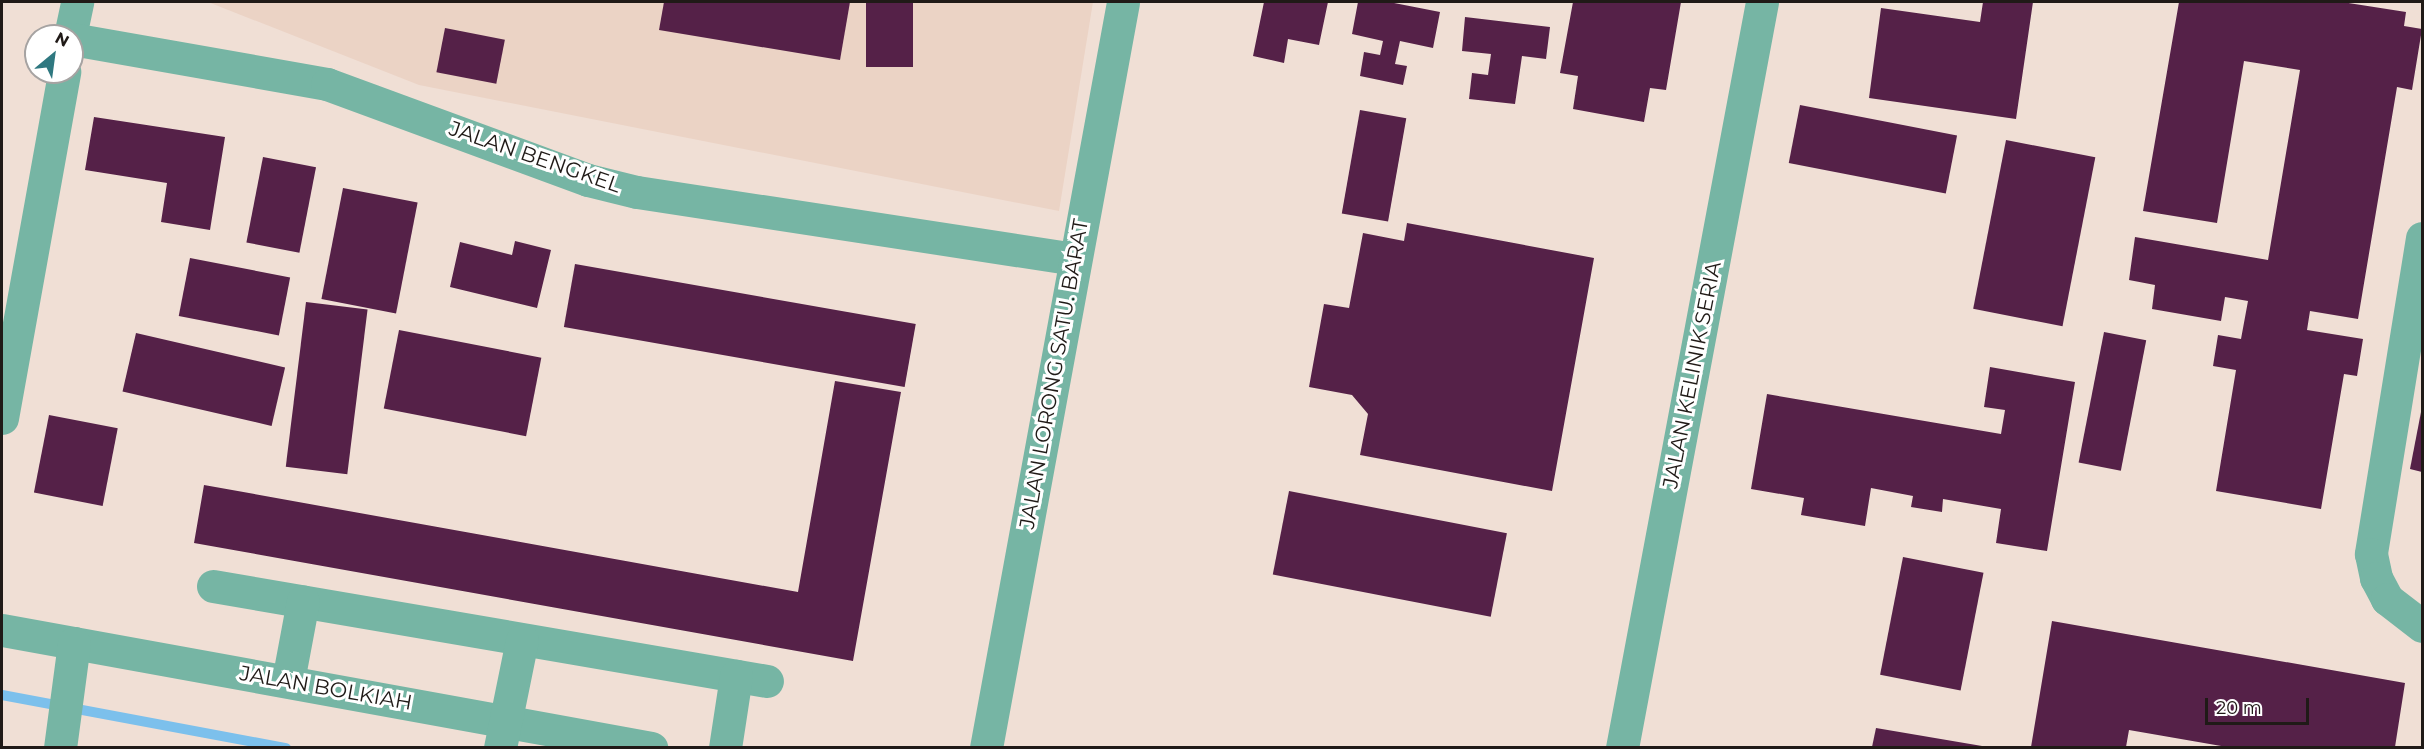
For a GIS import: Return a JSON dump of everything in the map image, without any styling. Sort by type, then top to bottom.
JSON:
[{"type":"street","points":[[73,24],[77,2]]},
{"type":"street","name":"JALAN LORONG SATU. BARAT","points":[[986,747],[1123,2]]},
{"type":"street","name":"JALAN KELINIK SERIA","points":[[1622,747],[1762,2]]},
{"type":"street","name":"JALAN BENGKEL","points":[[84,39],[327,84],[588,180],[637,192],[1075,260]]},
{"type":"street","points":[[2,418],[62,84]]},
{"type":"street","points":[[2422,238],[2371,554],[2376,578],[2387,599],[2422,626]]},
{"type":"street","points":[[213,586],[752,678],[725,747]]},
{"type":"street","points":[[288,681],[303,601]]},
{"type":"street","name":"JALAN BOLKIAH","points":[[2,630],[288,681],[503,734],[651,747]]},
{"type":"street","points":[[503,734],[522,640]]},
{"type":"street","points":[[64,717],[74,643]]},
{"type":"shaded area","points":[[208,2],[1093,2],[1059,211],[419,85]]},
{"type":"building","points":[[664,2],[850,2],[840,60],[659,30]]},
{"type":"building","points":[[866,2],[913,2],[913,67],[866,67]]},
{"type":"building","points":[[1264,2],[1328,2],[1319,45],[1288,39],[1284,63],[1253,56]]},
{"type":"building","points":[[1358,2],[1389,2],[1440,12],[1433,48],[1400,41],[1395,64],[1407,66],[1403,85],[1360,76],[1364,52],[1380,55],[1383,41],[1352,34]]},
{"type":"building","points":[[1573,2],[1681,2],[1666,90],[1650,88],[1644,122],[1573,109],[1578,76],[1560,73]]},
{"type":"building","points":[[1983,2],[2033,2],[2016,119],[1869,98],[1881,8],[1980,22]]},
{"type":"building","points":[[2179,2],[2342,2],[2406,12],[2404,26],[2422,29],[2412,90],[2397,87],[2358,319],[2310,311],[2307,330],[2363,339],[2357,376],[2344,374],[2321,509],[2216,491],[2236,370],[2213,366],[2218,335],[2241,339],[2248,301],[2225,297],[2221,321],[2152,309],[2155,285],[2129,280],[2135,237],[2268,260],[2300,70],[2244,61],[2217,223],[2143,211]]},
{"type":"building","points":[[1465,17],[1550,27],[1546,59],[1522,56],[1515,104],[1469,99],[1472,73],[1488,75],[1491,54],[1462,51]]},
{"type":"building","points":[[445,28],[505,40],[496,84],[436,72]]},
{"type":"building","points":[[1800,105],[1957,136],[1946,193],[1789,163]]},
{"type":"building","points":[[1360,110],[1406,118],[1388,222],[1342,213]]},
{"type":"building","points":[[94,117],[225,137],[210,230],[161,222],[167,183],[85,170]]},
{"type":"building","points":[[2006,140],[2095,157],[2063,326],[1973,309]]},
{"type":"building","points":[[263,157],[316,167],[299,253],[246,242]]},
{"type":"building","points":[[343,188],[418,203],[396,313],[321,299]]},
{"type":"building","points":[[1407,223],[1594,258],[1552,491],[1360,455],[1368,414],[1352,395],[1309,387],[1324,304],[1349,308],[1363,233],[1404,241]]},
{"type":"building","points":[[515,241],[551,250],[537,308],[450,287],[460,242],[512,255]]},
{"type":"building","points":[[190,258],[290,277],[279,335],[179,316]]},
{"type":"building","points":[[575,264],[916,324],[905,387],[564,327]]},
{"type":"building","points":[[306,302],[368,310],[347,474],[286,467]]},
{"type":"building","points":[[399,330],[541,358],[526,436],[384,409]]},
{"type":"building","points":[[2104,332],[2146,340],[2121,471],[2079,463]]},
{"type":"building","points":[[136,333],[285,367],[272,426],[123,391]]},
{"type":"building","points":[[1990,367],[2075,382],[2047,551],[1996,543],[2001,509],[1943,499],[1942,512],[1911,507],[1913,496],[1871,488],[1865,526],[1801,515],[1804,498],[1751,489],[1767,394],[2001,434],[2005,410],[1984,407]]},
{"type":"building","points":[[835,381],[901,392],[853,661],[194,543],[204,485],[798,592]]},
{"type":"building","points":[[2422,412],[2422,472],[2410,469]]},
{"type":"building","points":[[49,415],[118,428],[103,506],[34,493]]},
{"type":"building","points":[[1289,491],[1507,533],[1491,617],[1273,574]]},
{"type":"building","points":[[1903,557],[1983,573],[1961,690],[1880,675]]},
{"type":"building","points":[[2052,621],[2405,683],[2395,747],[2227,747],[2129,730],[2126,747],[2031,747]]},
{"type":"building","points":[[1876,728],[1982,746],[1982,747],[1872,747]]},
{"type":"waterway","points":[[2,695],[286,748]]}]
